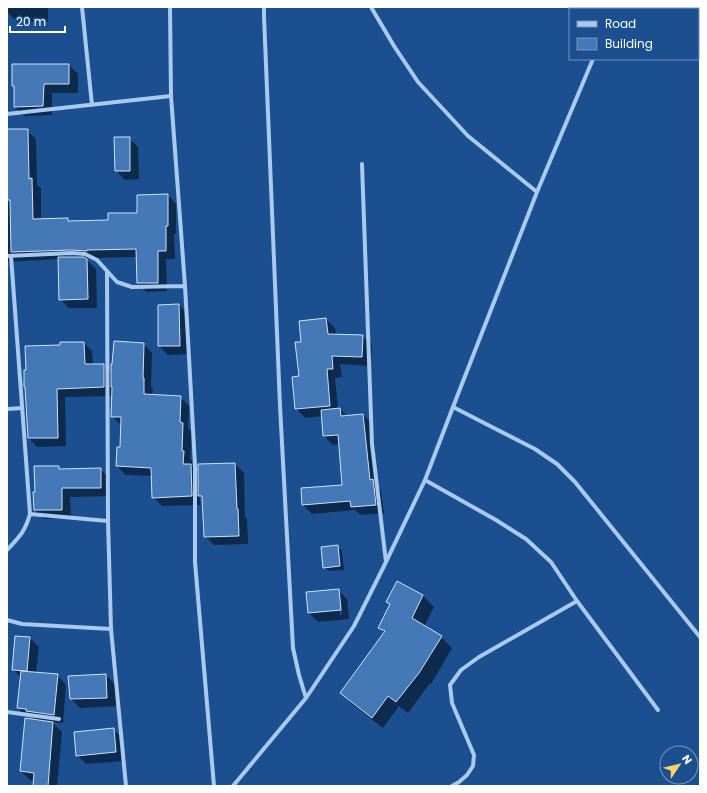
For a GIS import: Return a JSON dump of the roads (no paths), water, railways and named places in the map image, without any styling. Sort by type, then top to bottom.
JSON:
[{"type":"street","points":[[82,7],[92,105]]},
{"type":"street","points":[[170,7],[171,96],[185,286],[195,465],[195,562],[214,786]]},
{"type":"street","points":[[264,7],[280,406],[293,648],[306,698]]},
{"type":"street","points":[[371,7],[394,46],[418,82],[468,136],[537,192]]},
{"type":"street","points":[[234,786],[306,698],[354,626],[386,562],[426,480],[537,192],[593,60]]},
{"type":"street","points":[[7,114],[171,96]]},
{"type":"street","points":[[362,164],[372,444],[386,562]]},
{"type":"street","points":[[7,550],[21,534],[26,526],[30,514],[9,256],[72,253],[85,254],[97,260],[117,282],[132,287],[185,286]]},
{"type":"street","points":[[107,272],[108,521],[111,629],[126,786]]},
{"type":"street","points":[[453,407],[535,449],[556,464],[575,482],[700,637]]},
{"type":"street","points":[[7,409],[22,408]]},
{"type":"street","points":[[426,480],[526,539],[551,562],[577,601],[658,710]]},
{"type":"street","points":[[30,514],[108,521]]},
{"type":"street","points":[[452,786],[467,775],[473,766],[474,755],[452,703],[450,685],[461,670],[479,657],[577,601]]},
{"type":"street","points":[[7,620],[22,624],[111,629]]},
{"type":"street","points":[[7,712],[59,719]]}]
